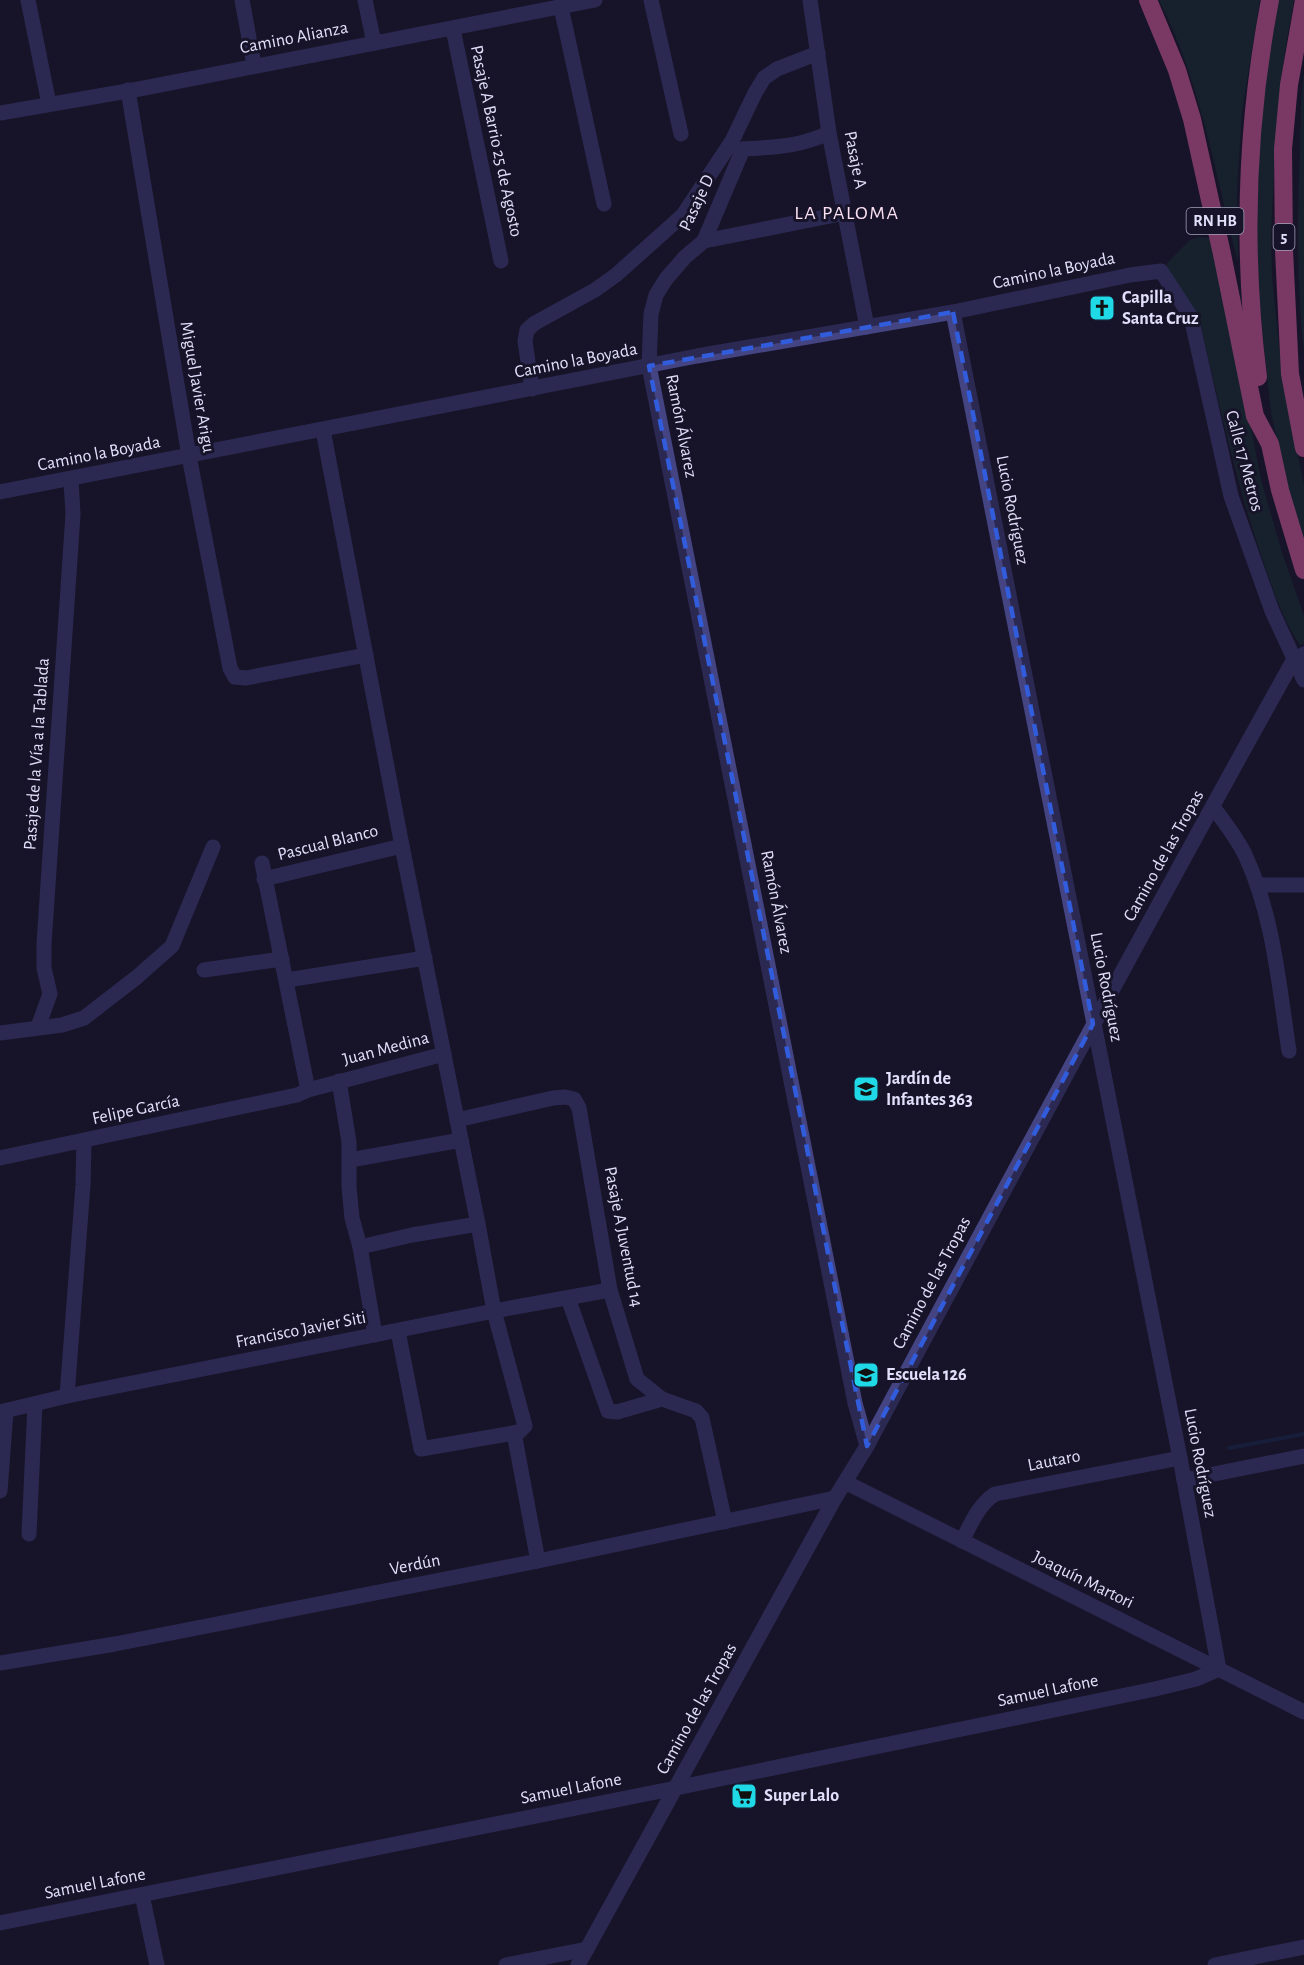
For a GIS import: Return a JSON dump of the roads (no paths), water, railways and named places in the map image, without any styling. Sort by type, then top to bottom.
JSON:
[{"type":"highway","name":"RN HB","points":[[1148,0],[1177,70],[1192,119],[1255,417],[1270,444],[1280,490],[1304,570]]},
{"type":"highway","name":"5","points":[[1270,0],[1251,129],[1248,212],[1249,281],[1254,340],[1270,444]]},
{"type":"highway","name":"5","points":[[1304,0],[1289,85],[1283,149],[1284,250],[1290,374],[1304,448]]},
{"type":"highway","points":[[1288,324],[1304,382]]},
{"type":"street","points":[[28,0],[49,104]]},
{"type":"street","points":[[242,0],[254,65]]},
{"type":"street","points":[[365,0],[374,43]]},
{"type":"street","name":"Camino Alianza","points":[[0,113],[453,29],[595,0]]},
{"type":"street","points":[[651,0],[681,134]]},
{"type":"street","name":"Pasaje A","points":[[810,0],[829,133],[867,327]]},
{"type":"street","points":[[561,7],[604,204]]},
{"type":"street","name":"Pasaje A Barrio 25 de Agosto","points":[[453,29],[501,261]]},
{"type":"street","points":[[532,389],[525,341],[527,330],[616,275],[683,215],[737,145],[755,93],[764,78],[777,69],[818,53]]},
{"type":"street","name":"Miguel Javier Arigu","points":[[128,90],[189,456],[230,668],[235,677],[246,678],[366,655]]},
{"type":"street","points":[[737,145],[774,147],[807,142],[829,133]]},
{"type":"street","name":"Pasaje D","points":[[650,366],[651,314],[656,295],[685,257],[704,241],[737,145]]},
{"type":"street","points":[[704,241],[845,213]]},
{"type":"street","name":"Camino la Boyada","points":[[0,492],[650,366],[953,312],[1130,275],[1161,271]]},
{"type":"street","name":"Calle 17 Metros","points":[[1161,271],[1191,317],[1231,496],[1272,611],[1299,657],[1304,680]]},
{"type":"street","name":"Lucio Rodríguez","points":[[953,312],[1180,1458],[1219,1669]]},
{"type":"street","name":"Ramón Álvarez","points":[[650,366],[855,1403],[867,1446]]},
{"type":"street","points":[[323,430],[402,846],[494,1311],[520,1429],[538,1561]]},
{"type":"street","name":"Pasaje de la Vía a la Tablada","points":[[38,1028],[50,994],[44,968],[44,944],[73,514],[71,480]]},
{"type":"street","name":"Camino de las Tropas","points":[[578,1965],[835,1498],[867,1446],[1212,807],[1299,657]]},
{"type":"street","points":[[1212,807],[1235,836],[1257,885],[1275,954],[1289,1052]]},
{"type":"street","name":"Pascual Blanco","points":[[264,879],[402,846]]},
{"type":"street","points":[[0,1033],[62,1024],[84,1018],[137,977],[172,946],[213,847]]},
{"type":"street","points":[[262,863],[308,1090]]},
{"type":"street","points":[[1257,885],[1304,885]]},
{"type":"street","points":[[204,970],[282,958]]},
{"type":"street","points":[[287,980],[425,958]]},
{"type":"street","name":"Juan Medina","points":[[339,1082],[444,1054]]},
{"type":"street","points":[[339,1082],[347,1123],[352,1218],[360,1247],[375,1335]]},
{"type":"street","name":"Felipe García","points":[[67,1396],[83,1185],[84,1141],[297,1095],[339,1082]]},
{"type":"street","name":"Pasaje A Juventud 14","points":[[457,1120],[553,1098],[574,1099],[579,1108],[610,1290],[638,1381],[662,1399]]},
{"type":"street","points":[[350,1160],[460,1140]]},
{"type":"street","points":[[0,1158],[84,1141]]},
{"type":"street","points":[[360,1247],[478,1224]]},
{"type":"street","name":"Francisco Javier Siti","points":[[3,1412],[67,1396],[610,1290]]},
{"type":"street","points":[[568,1298],[608,1411],[617,1412],[662,1399],[696,1411],[702,1418],[725,1522]]},
{"type":"street","points":[[398,1331],[421,1449],[520,1429]]},
{"type":"street","points":[[29,1534],[35,1404]]},
{"type":"street","points":[[0,1491],[3,1412]]},
{"type":"street","points":[[1184,1480],[1304,1456]]},
{"type":"street","name":"Lautaro","points":[[962,1541],[979,1509],[995,1494],[1180,1458]]},
{"type":"street","name":"Joaquín Martori","points":[[845,1482],[1304,1712]]},
{"type":"street","name":"Verdún","points":[[0,1663],[115,1644],[538,1561],[835,1498]]},
{"type":"street","name":"Samuel Lafone","points":[[0,1923],[676,1788],[1155,1689],[1219,1669]]},
{"type":"street","points":[[142,1895],[157,1965]]},
{"type":"street","points":[[1215,1965],[1304,1947]]},
{"type":"street","points":[[506,1965],[587,1948]]},
{"type":"waterway","points":[[1229,1448],[1304,1434]]},
{"type":"place","name":"Capilla Santa Cruz","points":[[1102,308]]},
{"type":"place","name":"Jardín de Infantes 363","points":[[866,1089]]},
{"type":"place","name":"Escuela 126","points":[[866,1375]]},
{"type":"place","name":"Super Lalo","points":[[744,1796]]},
{"type":"district","name":"LA PALOMA","points":[[847,213]]}]
